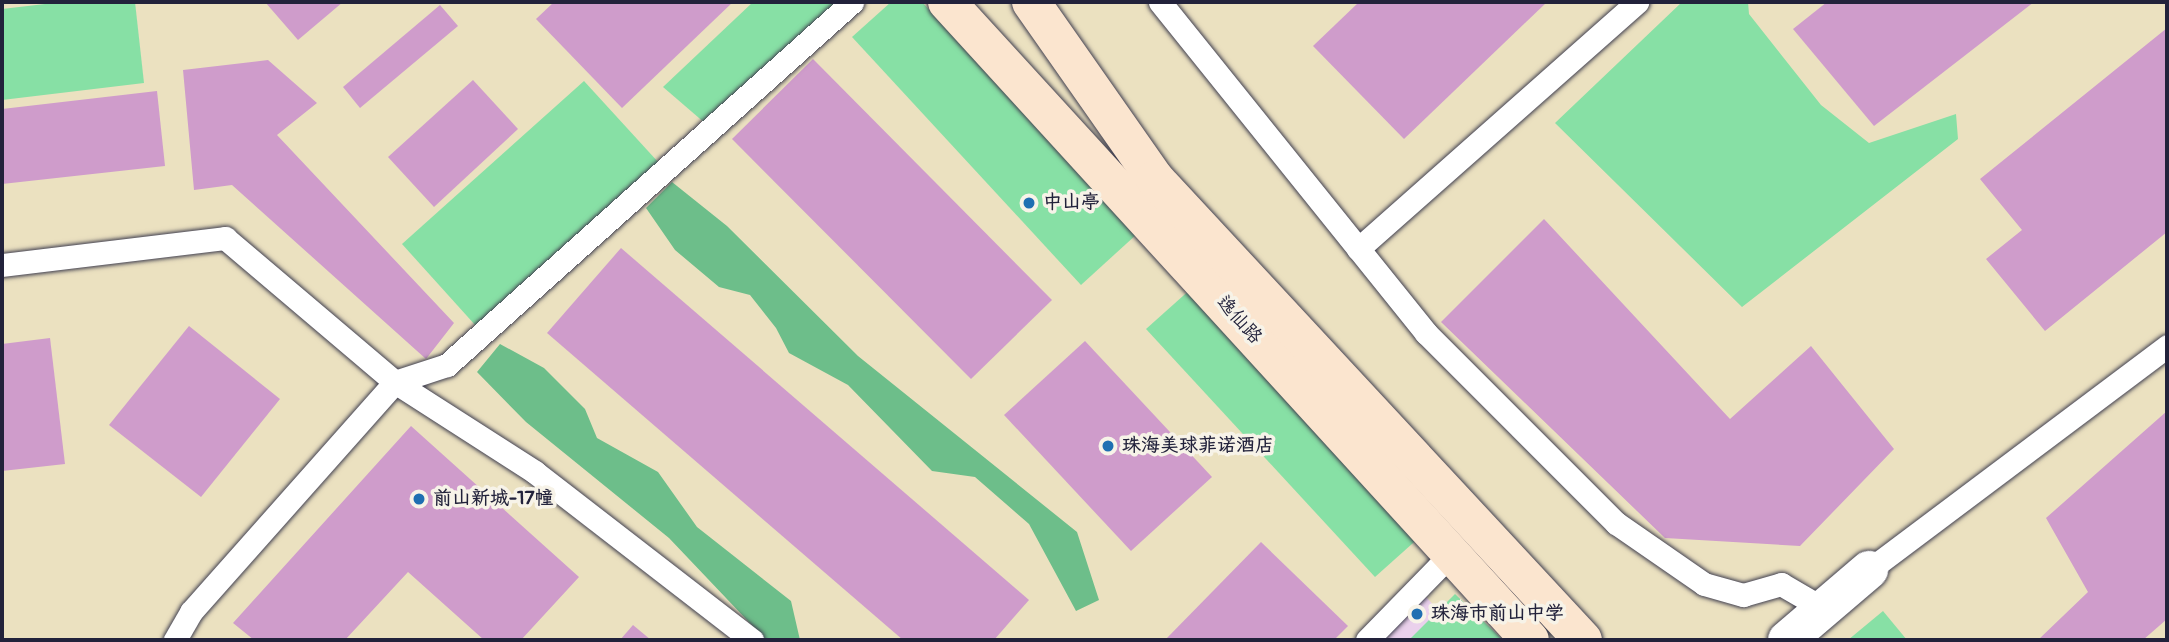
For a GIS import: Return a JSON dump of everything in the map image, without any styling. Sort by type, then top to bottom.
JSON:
[{"type":"main road","name":"逸仙路","points":[[947,2],[1530,640]]},
{"type":"main road","name":"逸仙路","points":[[1031,2],[1155,179],[1583,640]]},
{"type":"street","points":[[1787,640],[1869,570]]},
{"type":"lane","points":[[174,640],[191,612],[395,382],[447,365],[852,2]]},
{"type":"lane","points":[[1160,2],[1426,333],[1616,523],[1704,584],[1743,595],[1781,584],[1824,609]]},
{"type":"lane","points":[[1358,249],[1637,2]]},
{"type":"lane","points":[[2,265],[225,238],[395,382],[536,472],[752,640]]},
{"type":"lane","points":[[1869,570],[2167,346]]},
{"type":"lane","points":[[1367,640],[1452,553]]},
{"type":"shaded area","name":"珠海市前山中学","points":[[1418,588],[1465,640],[1367,640]]},
{"type":"green space","points":[[62,2],[135,2],[144,83],[2,100],[2,9]]},
{"type":"green space","points":[[753,2],[841,2],[706,124],[663,87]]},
{"type":"green space","points":[[891,2],[922,2],[1137,234],[1081,285],[852,37]]},
{"type":"green space","points":[[1682,2],[1748,2],[1749,14],[1821,105],[1869,143],[1956,114],[1958,139],[1742,307],[1555,123]]},
{"type":"green space","points":[[584,81],[659,163],[476,326],[402,244]]},
{"type":"green space","points":[[672,182],[727,226],[858,356],[1077,532],[1099,600],[1076,611],[1029,524],[975,477],[932,471],[848,385],[789,353],[776,328],[750,295],[719,287],[675,250],[646,208]]},
{"type":"green space","points":[[1193,287],[1422,535],[1375,577],[1146,329]]},
{"type":"green space","points":[[500,344],[544,368],[585,409],[597,438],[658,472],[697,527],[791,601],[800,640],[766,640],[669,538],[526,422],[477,372]]},
{"type":"green space","points":[[1455,594],[1503,640],[1409,640]]},
{"type":"green space","points":[[1883,611],[1907,640],[1848,640]]},
{"type":"building","points":[[265,2],[343,2],[298,40]]},
{"type":"building","points":[[554,2],[733,2],[622,108],[536,19]]},
{"type":"building","points":[[1359,2],[1547,2],[1404,139],[1313,46]]},
{"type":"building","points":[[1827,2],[2034,2],[1874,126],[1793,29]]},
{"type":"building","points":[[440,5],[458,26],[360,108],[343,87]]},
{"type":"building","points":[[2167,28],[2167,232],[2045,331],[1986,259],[2022,230],[1980,179]]},
{"type":"building","points":[[813,59],[1052,300],[971,379],[732,139]]},
{"type":"building","points":[[268,60],[317,103],[277,135],[454,323],[426,359],[232,185],[194,190],[183,70]]},
{"type":"building","points":[[473,80],[518,129],[434,207],[388,157]]},
{"type":"building","points":[[157,91],[165,166],[2,184],[2,109]]},
{"type":"building","points":[[1544,219],[1730,419],[1811,346],[1894,449],[1800,546],[1665,538],[1441,322]]},
{"type":"building","points":[[621,248],[1029,600],[994,640],[903,640],[547,333]]},
{"type":"building","points":[[189,326],[280,399],[201,497],[109,425]]},
{"type":"building","points":[[50,338],[65,464],[2,471],[2,344]]},
{"type":"building","name":"珠海美球菲诺酒店","points":[[1085,341],[1212,477],[1131,551],[1004,415]]},
{"type":"building","points":[[2167,411],[2167,619],[2143,640],[2038,640],[2088,592],[2046,518]]},
{"type":"building","name":"前山新城-17幢","points":[[411,426],[579,577],[521,640],[484,640],[408,572],[345,640],[254,640],[233,623]]},
{"type":"building","points":[[1261,542],[1348,626],[1334,640],[1165,640]]},
{"type":"building","points":[[633,625],[651,640],[620,640]]},
{"type":"place","name":"中山亭","points":[[1029,203]]},
{"type":"place","name":"珠海美球菲诺酒店","points":[[1108,446]]},
{"type":"place","name":"前山新城-17幢","points":[[419,499]]},
{"type":"place","name":"珠海市前山中学","points":[[1417,614]]}]
